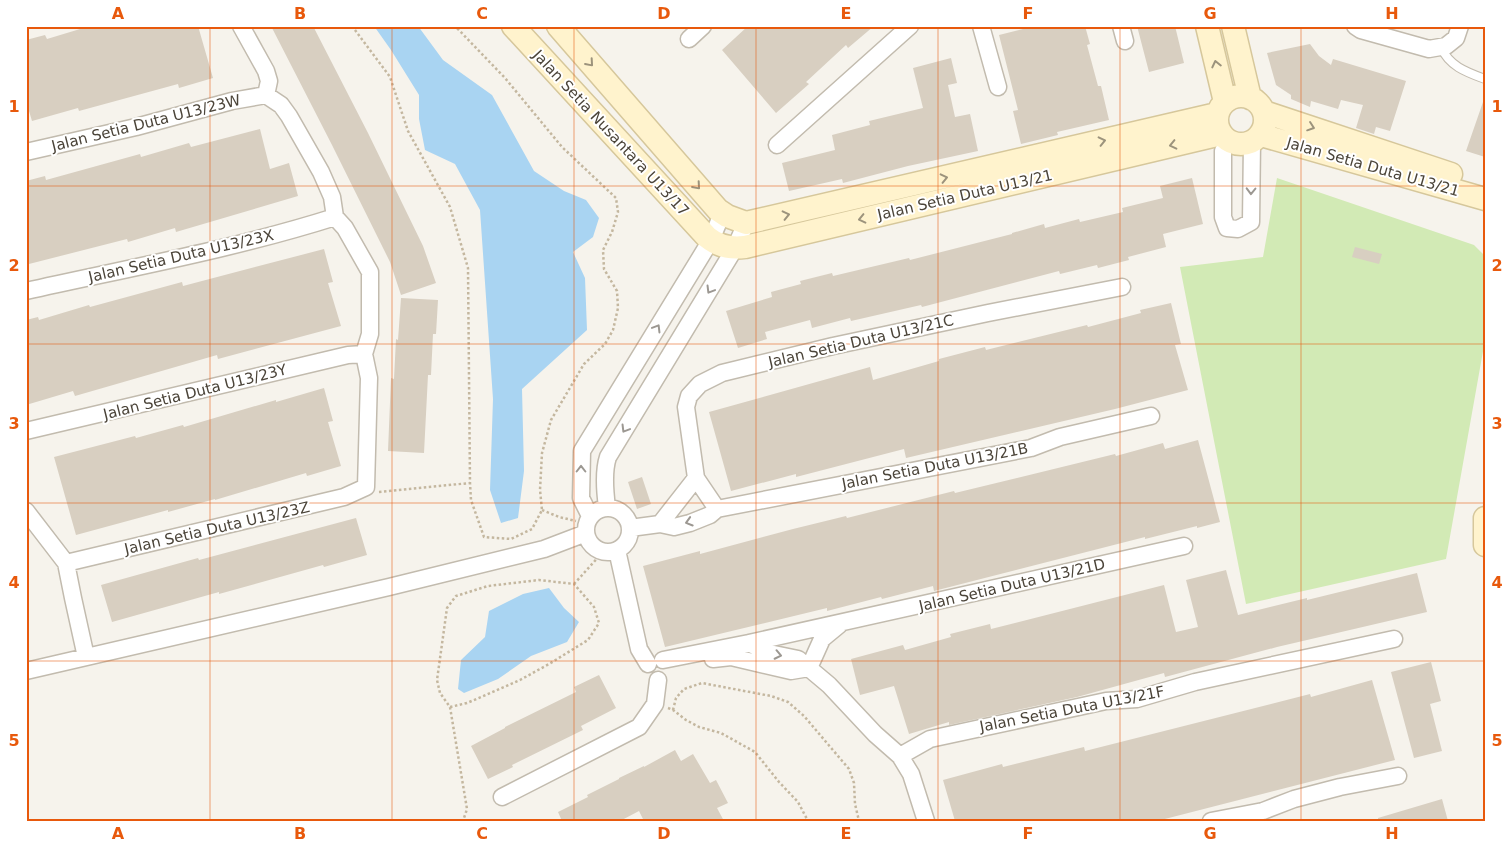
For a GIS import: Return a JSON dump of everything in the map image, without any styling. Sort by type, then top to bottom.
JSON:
[{"type":"main road","name":"Jalan Setia Nusantara U13/17","points":[[513,26],[711,240]]},
{"type":"main road","name":"Jalan Setia Nusantara U13/17","points":[[558,26],[722,214]]},
{"type":"main road","points":[[1207,26],[1223,123],[1240,145],[1257,139],[1264,128],[1266,120],[1257,105],[1233,26]]},
{"type":"main road","points":[[1223,123],[1237,96],[1246,96],[1257,105]]},
{"type":"main road","name":"Jalan Setia Duta U13/21","points":[[1257,105],[1484,196]]},
{"type":"main road","name":"Jalan Setia Duta U13/21","points":[[711,240],[727,247],[745,247],[1223,123]]},
{"type":"main road","name":"Jalan Setia Duta U13/21","points":[[746,223],[1223,123]]},
{"type":"main road","name":"Jalan Setia Duta U13/21","points":[[1257,139],[1484,196]]},
{"type":"main road","points":[[722,214],[746,223]]},
{"type":"main road","points":[[1485,518],[1485,545]]},
{"type":"street","points":[[241,26],[266,71],[269,81],[266,95],[281,105],[289,116],[328,188],[332,197],[335,217],[345,228],[370,272],[370,334],[364,354],[369,378],[366,487]]},
{"type":"street","points":[[689,39],[704,26]]},
{"type":"street","points":[[778,145],[910,26]]},
{"type":"street","points":[[982,26],[998,87]]},
{"type":"street","points":[[1355,26],[1361,30],[1429,49],[1446,46],[1456,38],[1460,26]]},
{"type":"street","name":"Jalan Setia Duta U13/23W","points":[[26,152],[136,127],[232,101],[266,95]]},
{"type":"street","points":[[1223,123],[1223,217],[1227,228],[1238,229],[1251,222],[1257,139]]},
{"type":"street","points":[[26,671],[398,585],[544,549],[588,524],[601,508],[607,507],[621,511],[629,522],[630,528],[627,541],[610,551],[592,545],[588,524],[581,498],[582,451],[711,240],[722,214]]},
{"type":"street","name":"Jalan Setia Duta U13/23X","points":[[26,291],[185,256],[300,228],[335,217]]},
{"type":"street","points":[[607,507],[606,466],[608,457],[735,248],[746,223]]},
{"type":"street","name":"Jalan Setia Duta U13/21C","points":[[696,478],[686,407],[689,396],[700,384],[722,373],[988,313],[1122,287]]},
{"type":"street","name":"Jalan Setia Duta U13/23Y","points":[[26,431],[348,355],[364,354]]},
{"type":"street","name":"Jalan Setia Duta U13/21B","points":[[630,528],[660,524],[674,527],[710,515],[717,509],[1031,448],[1060,437],[1151,416]]},
{"type":"street","points":[[660,524],[696,478],[717,509]]},
{"type":"street","name":"Jalan Setia Duta U13/23Z","points":[[66,563],[344,497],[366,487]]},
{"type":"street","points":[[26,511],[66,563],[86,656]]},
{"type":"street","name":"Jalan Setia Duta U13/21D","points":[[659,668],[749,643],[1184,546]]},
{"type":"street","points":[[610,551],[639,649],[659,668]]},
{"type":"street","points":[[809,668],[822,639],[840,624]]},
{"type":"street","name":"Jalan Setia Duta U13/21F","points":[[900,756],[930,739],[1106,701],[1137,699],[1195,682],[1394,639]]},
{"type":"street","points":[[749,643],[769,653],[798,659],[829,685],[875,734],[900,756],[910,774],[926,821]]},
{"type":"street","points":[[659,668],[720,657],[731,657],[791,671],[809,668]]},
{"type":"street","points":[[502,797],[639,727],[655,704],[659,668]]},
{"type":"street","points":[[1212,821],[1263,811],[1340,787],[1398,776]]},
{"type":"lane","points":[[1441,47],[1447,58],[1461,70],[1485,79]]},
{"type":"path","points":[[352,26],[390,77],[408,131],[450,207],[468,268],[471,500],[484,537],[512,539],[532,529],[542,510],[540,490],[542,453],[551,420],[584,364],[604,344],[613,330],[618,308],[617,291],[604,269],[603,250],[612,232],[618,212],[616,198],[562,147],[505,78],[455,26]]},
{"type":"path","points":[[366,487],[382,493],[470,483]]},
{"type":"path","points":[[542,510],[559,517],[588,524]]},
{"type":"path","points":[[574,584],[610,551]]},
{"type":"path","points":[[450,707],[467,703],[520,680],[588,640],[599,623],[594,607],[574,584],[539,580],[488,586],[456,596],[447,608],[437,680],[440,692],[450,707],[467,809],[463,821]]},
{"type":"path","points":[[673,710],[676,698],[684,689],[702,683],[771,696],[788,702],[804,716],[849,769],[854,783],[855,804],[859,821]]},
{"type":"path","points":[[655,704],[673,710],[699,727],[721,733],[755,752],[798,802],[808,821]]},
{"type":"green space","points":[[1277,178],[1474,245],[1485,256],[1485,340],[1446,559],[1246,604],[1180,267],[1263,257]]},
{"type":"water","points":[[374,26],[418,26],[443,60],[492,95],[534,171],[564,191],[586,200],[599,218],[593,237],[573,252],[585,278],[587,330],[522,389],[524,471],[518,518],[501,523],[490,490],[493,399],[480,210],[455,164],[425,150],[419,119],[419,95]]},
{"type":"water","points":[[549,588],[564,608],[579,622],[567,642],[531,656],[498,679],[464,693],[458,689],[461,660],[485,637],[489,611],[523,594]]},
{"type":"building","points":[[90,26],[198,26],[213,78],[179,88],[178,84],[79,111],[78,108],[32,121],[26,101],[26,40],[45,35],[47,39]]},
{"type":"building","points":[[271,26],[313,26],[423,246],[436,283],[401,295],[390,262]]},
{"type":"building","points":[[748,26],[874,26],[848,48],[846,45],[806,82],[809,84],[776,113],[722,50]]},
{"type":"building","points":[[1035,26],[1085,26],[1090,44],[1087,45],[1098,86],[1101,86],[1109,120],[1057,132],[1058,135],[1021,144],[1013,111],[1018,110],[999,35]]},
{"type":"building","points":[[1137,26],[1175,26],[1184,63],[1149,72]]},
{"type":"building","points":[[1310,44],[1319,56],[1331,65],[1333,59],[1406,81],[1390,131],[1376,127],[1374,134],[1356,128],[1363,105],[1341,100],[1338,109],[1311,101],[1310,107],[1291,99],[1291,95],[1276,85],[1267,53]]},
{"type":"building","points":[[951,58],[957,83],[948,85],[955,117],[970,114],[978,151],[908,166],[843,183],[842,179],[789,191],[782,163],[835,150],[832,135],[870,125],[869,121],[923,108],[913,68]]},
{"type":"building","points":[[1483,102],[1485,102],[1485,157],[1466,151]]},
{"type":"building","points":[[260,129],[270,169],[289,163],[298,196],[176,232],[175,228],[128,242],[127,239],[29,264],[26,253],[26,181],[45,176],[46,180],[140,154],[141,157],[189,143],[191,147]]},
{"type":"building","points":[[1192,178],[1203,224],[1163,234],[1166,247],[1128,257],[1129,260],[1098,268],[1097,265],[1060,274],[1059,271],[922,307],[921,305],[851,321],[850,318],[812,328],[810,320],[765,332],[767,339],[738,348],[726,311],[772,297],[771,292],[801,284],[800,281],[832,273],[833,276],[909,258],[910,260],[1044,224],[1045,228],[1079,219],[1080,222],[1123,212],[1122,208],[1163,198],[1160,186]]},
{"type":"building","points":[[1355,247],[1382,254],[1379,264],[1352,257]]},
{"type":"building","points":[[324,249],[333,282],[328,283],[341,326],[218,359],[217,355],[75,396],[73,391],[26,405],[26,320],[38,317],[39,320],[89,305],[90,307],[182,282],[183,286]]},
{"type":"building","points":[[401,298],[438,300],[436,334],[433,334],[431,375],[428,375],[424,453],[388,451],[391,378],[394,379]]},
{"type":"building","points":[[1171,303],[1181,344],[1175,345],[1188,390],[906,458],[904,449],[796,477],[796,474],[731,491],[709,412],[870,367],[873,380],[985,347],[986,350],[1087,325],[1088,327],[1141,313],[1140,310]]},
{"type":"building","points":[[324,388],[333,421],[328,422],[341,466],[307,476],[306,473],[215,500],[168,512],[168,510],[76,535],[54,457],[135,436],[136,438],[183,425],[184,427]]},
{"type":"building","points":[[1198,440],[1220,522],[1145,539],[1145,537],[934,591],[933,586],[827,611],[827,608],[665,647],[643,566],[700,551],[700,554],[846,516],[847,518],[954,491],[955,493],[1115,454],[1116,456],[1163,443],[1165,449]]},
{"type":"building","points":[[642,477],[651,504],[637,509],[628,482]]},
{"type":"building","points":[[356,518],[367,555],[324,567],[323,565],[219,594],[219,592],[112,622],[101,585]]},
{"type":"building","points":[[1226,570],[1238,615],[1417,573],[1427,612],[1277,647],[1165,677],[1164,673],[1077,697],[949,725],[949,722],[909,734],[894,686],[860,695],[851,659],[903,645],[905,650],[951,637],[950,634],[990,624],[991,629],[1164,585],[1176,632],[1198,627],[1186,580]]},
{"type":"building","points":[[1431,662],[1441,701],[1430,704],[1442,751],[1414,758],[1391,672]]},
{"type":"building","points":[[599,675],[616,708],[581,726],[583,730],[488,779],[471,746],[576,692],[574,687]]},
{"type":"building","points":[[1372,680],[1395,760],[1157,821],[955,821],[943,780],[1002,764],[1003,767],[1084,747],[1085,751],[1310,694],[1311,697]]},
{"type":"building","points":[[675,750],[681,761],[693,754],[710,783],[716,780],[728,803],[717,808],[724,821],[644,821],[639,811],[620,821],[562,821],[558,812]]},
{"type":"building","points":[[1442,799],[1448,821],[1378,821],[1378,818]]}]
